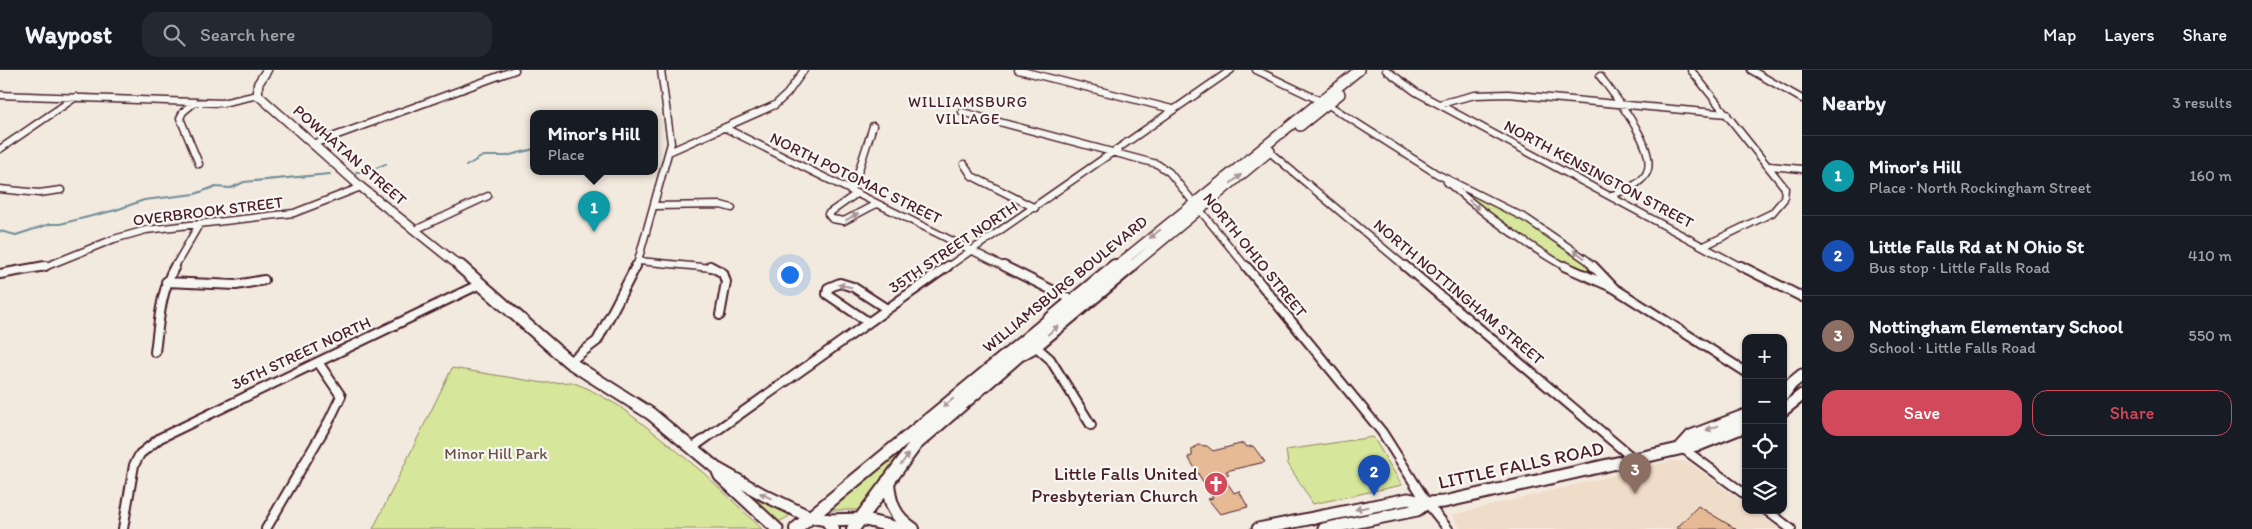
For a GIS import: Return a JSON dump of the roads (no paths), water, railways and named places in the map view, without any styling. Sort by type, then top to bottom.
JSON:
[{"type":"main road","name":"WILLIAMSBURG BOULEVARD","points":[[796,529],[1030,343],[1323,102],[1359,70]]},
{"type":"main road","name":"WILLIAMSBURG BOULEVARD","points":[[1323,102],[1369,70]]},
{"type":"main road","name":"WILLIAMSBURG BOULEVARD","points":[[857,524],[916,444],[1019,355],[1030,343]]},
{"type":"main road","points":[[888,481],[888,497],[892,509],[897,518],[913,529]]},
{"type":"street","points":[[0,95],[228,102],[258,95],[259,82],[267,70]]},
{"type":"street","points":[[313,144],[515,70]]},
{"type":"street","points":[[569,362],[597,342],[639,261],[655,206],[671,139],[661,70]]},
{"type":"street","points":[[669,152],[770,108],[787,94],[804,70]]},
{"type":"street","points":[[1018,70],[1172,109]]},
{"type":"street","name":"35TH STREET NORTH","points":[[692,448],[868,322],[1035,208],[1172,109],[1231,70]]},
{"type":"street","points":[[1256,70],[1323,102],[1437,174],[1527,219],[1587,260],[1614,288]]},
{"type":"street","name":"NORTH KENSINGTON STREET","points":[[1386,70],[1416,92],[1802,297]]},
{"type":"street","points":[[1691,70],[1786,188],[1784,200],[1772,213],[1704,246]]},
{"type":"street","points":[[1752,70],[1802,99]]},
{"type":"street","points":[[1600,76],[1649,155],[1649,168],[1638,182],[1610,196]]},
{"type":"street","points":[[1439,104],[1475,95],[1508,94],[1727,114]]},
{"type":"street","name":"POWHATAN STREET","points":[[258,95],[361,187],[444,253],[478,285],[569,362],[651,414],[716,468]]},
{"type":"street","points":[[0,149],[76,98]]},
{"type":"street","points":[[195,102],[183,112],[180,118],[199,164]]},
{"type":"street","name":"NORTH OHIO STREET","points":[[962,112],[1157,164],[1169,172],[1382,432],[1427,503],[1448,529]]},
{"type":"street","points":[[873,126],[853,192],[828,214],[832,219],[844,221],[876,204]]},
{"type":"street","name":"NORTH POTOMAC STREET","points":[[725,128],[1078,303]]},
{"type":"street","name":"NORTH NOTTINGHAM STREET","points":[[1266,149],[1635,460]]},
{"type":"street","points":[[964,164],[972,176],[1035,208]]},
{"type":"street","points":[[1770,166],[1802,168]]},
{"type":"street","points":[[1437,174],[1480,211],[1528,246],[1578,274],[1614,288],[1742,369]]},
{"type":"street","name":"OVERBROOK STREET","points":[[0,274],[41,268],[130,234],[200,223],[285,215],[361,187]]},
{"type":"street","points":[[0,189],[39,193],[61,190]]},
{"type":"street","points":[[416,230],[488,196]]},
{"type":"street","points":[[655,206],[721,205],[732,208]]},
{"type":"street","points":[[155,352],[166,282],[174,264],[200,223]]},
{"type":"street","points":[[639,261],[709,266],[723,273],[726,282],[720,315]]},
{"type":"street","points":[[166,282],[236,285],[264,280]]},
{"type":"street","points":[[868,322],[833,299],[828,294],[828,288],[840,283],[852,287],[887,309]]},
{"type":"street","name":"36TH STREET NORTH","points":[[123,529],[134,465],[140,454],[160,438],[478,285]]},
{"type":"street","points":[[1030,343],[1050,359],[1091,426]]},
{"type":"street","points":[[266,529],[329,422],[341,396],[318,362]]},
{"type":"street","points":[[1787,390],[1802,375]]},
{"type":"street","points":[[1787,397],[1799,402]]},
{"type":"street","points":[[1787,408],[1799,402]]},
{"type":"street","name":"LITTLE FALLS ROAD","points":[[1681,446],[1691,436],[1742,417]]},
{"type":"street","name":"LITTLE FALLS ROAD","points":[[1258,529],[1408,499],[1427,503],[1444,502],[1635,460],[1681,446],[1701,444],[1742,428]]},
{"type":"street","points":[[1681,446],[1742,492]]},
{"type":"street","points":[[716,468],[764,495],[810,517],[830,524],[857,524],[903,529]]},
{"type":"street","points":[[716,468],[720,476],[777,529]]},
{"type":"street","name":"LITTLE FALLS ROAD","points":[[1324,529],[1417,510],[1427,503]]},
{"type":"street","points":[[1771,514],[1791,529]]},
{"type":"waterway","points":[[466,166],[483,156],[506,156],[530,150]]},
{"type":"waterway","points":[[356,172],[366,172],[386,164]]},
{"type":"waterway","points":[[0,231],[16,235],[50,224],[60,224],[116,210],[144,200],[195,194],[214,187],[231,188],[244,182],[330,174]]},
{"type":"place","name":"Minor's Hill","points":[[594,232]]},
{"type":"place","name":"Little Falls United Presbyterian Church","points":[[1216,484]]},
{"type":"place","name":"Nottingham Elementary School","points":[[1635,494]]},
{"type":"place","name":"Little Falls Rd at N Ohio St","points":[[1374,496]]},
{"type":"district","name":"WILLIAMSBURG VILLAGE","points":[[968,110]]},
{"type":"park label","name":"Minor Hill Park","points":[[496,453]]}]
